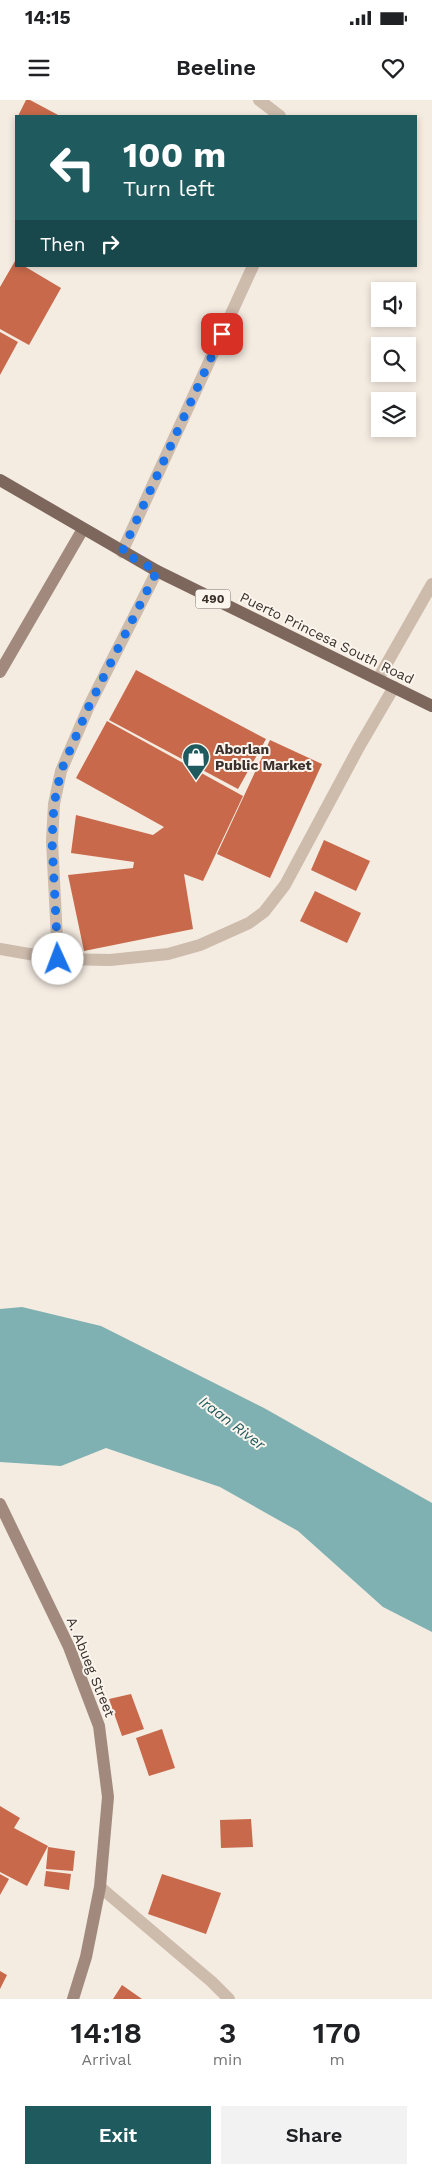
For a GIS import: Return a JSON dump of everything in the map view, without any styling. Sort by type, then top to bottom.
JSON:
[{"type":"main road","name":"Puerto Princesa South Road","points":[[0,480],[83,530],[157,571],[432,706]]},
{"type":"street","points":[[260,100],[279,115]]},
{"type":"street","points":[[122,552],[253,267]]},
{"type":"street","points":[[0,672],[83,530]]},
{"type":"street","points":[[58,959],[52,841],[54,804],[61,771],[89,706],[157,571]]},
{"type":"street","points":[[378,679],[432,584]]},
{"type":"street","points":[[0,949],[58,959],[110,960],[168,954],[200,945],[249,924],[264,912],[285,885],[359,747],[394,687]]},
{"type":"street","name":"A. Abueg Street","points":[[0,1504],[69,1647],[99,1726],[108,1797],[100,1887],[86,1957],[73,1999]]},
{"type":"street","points":[[100,1887],[212,1982],[228,1999]]},
{"type":"water","name":"Iraan River","points":[[22,1307],[101,1326],[264,1408],[432,1503],[432,1632],[383,1607],[298,1531],[220,1487],[106,1448],[61,1466],[0,1462],[0,1309]]},
{"type":"building","points":[[26,100],[30,100],[58,115],[18,115]]},
{"type":"building","points":[[15,261],[15,267],[26,267],[61,288],[29,345],[0,329],[0,287]]},
{"type":"building","points":[[0,332],[18,342],[0,375]]},
{"type":"building","points":[[136,670],[266,739],[238,789],[109,720]]},
{"type":"building","points":[[107,721],[243,796],[203,881],[184,874],[193,929],[84,951],[68,875],[133,868],[134,862],[71,853],[76,815],[153,835],[164,827],[76,778]]},
{"type":"building","points":[[270,740],[322,764],[270,878],[217,854]]},
{"type":"building","points":[[324,840],[370,861],[356,891],[311,870]]},
{"type":"building","points":[[315,891],[361,913],[347,943],[300,921]]},
{"type":"building","points":[[131,1694],[144,1729],[122,1736],[109,1699]]},
{"type":"building","points":[[162,1729],[175,1768],[149,1776],[136,1738]]},
{"type":"building","points":[[0,1806],[20,1818],[14,1828],[48,1846],[27,1886],[0,1872]]},
{"type":"building","points":[[251,1819],[253,1847],[221,1848],[220,1820]]},
{"type":"building","points":[[48,1847],[75,1851],[73,1871],[46,1869]]},
{"type":"building","points":[[46,1871],[71,1874],[69,1890],[44,1886]]},
{"type":"building","points":[[0,1874],[9,1879],[0,1895]]},
{"type":"building","points":[[162,1874],[221,1893],[206,1934],[148,1914]]},
{"type":"building","points":[[0,1971],[7,1975],[0,1989]]},
{"type":"building","points":[[122,1985],[142,1999],[113,1999]]},
{"type":"place","name":"Aborlan Public Market","points":[[196,781]]},
{"type":"route","points":[[58,959],[52,841],[54,804],[61,771],[89,706],[157,571],[122,552],[222,334]]}]
